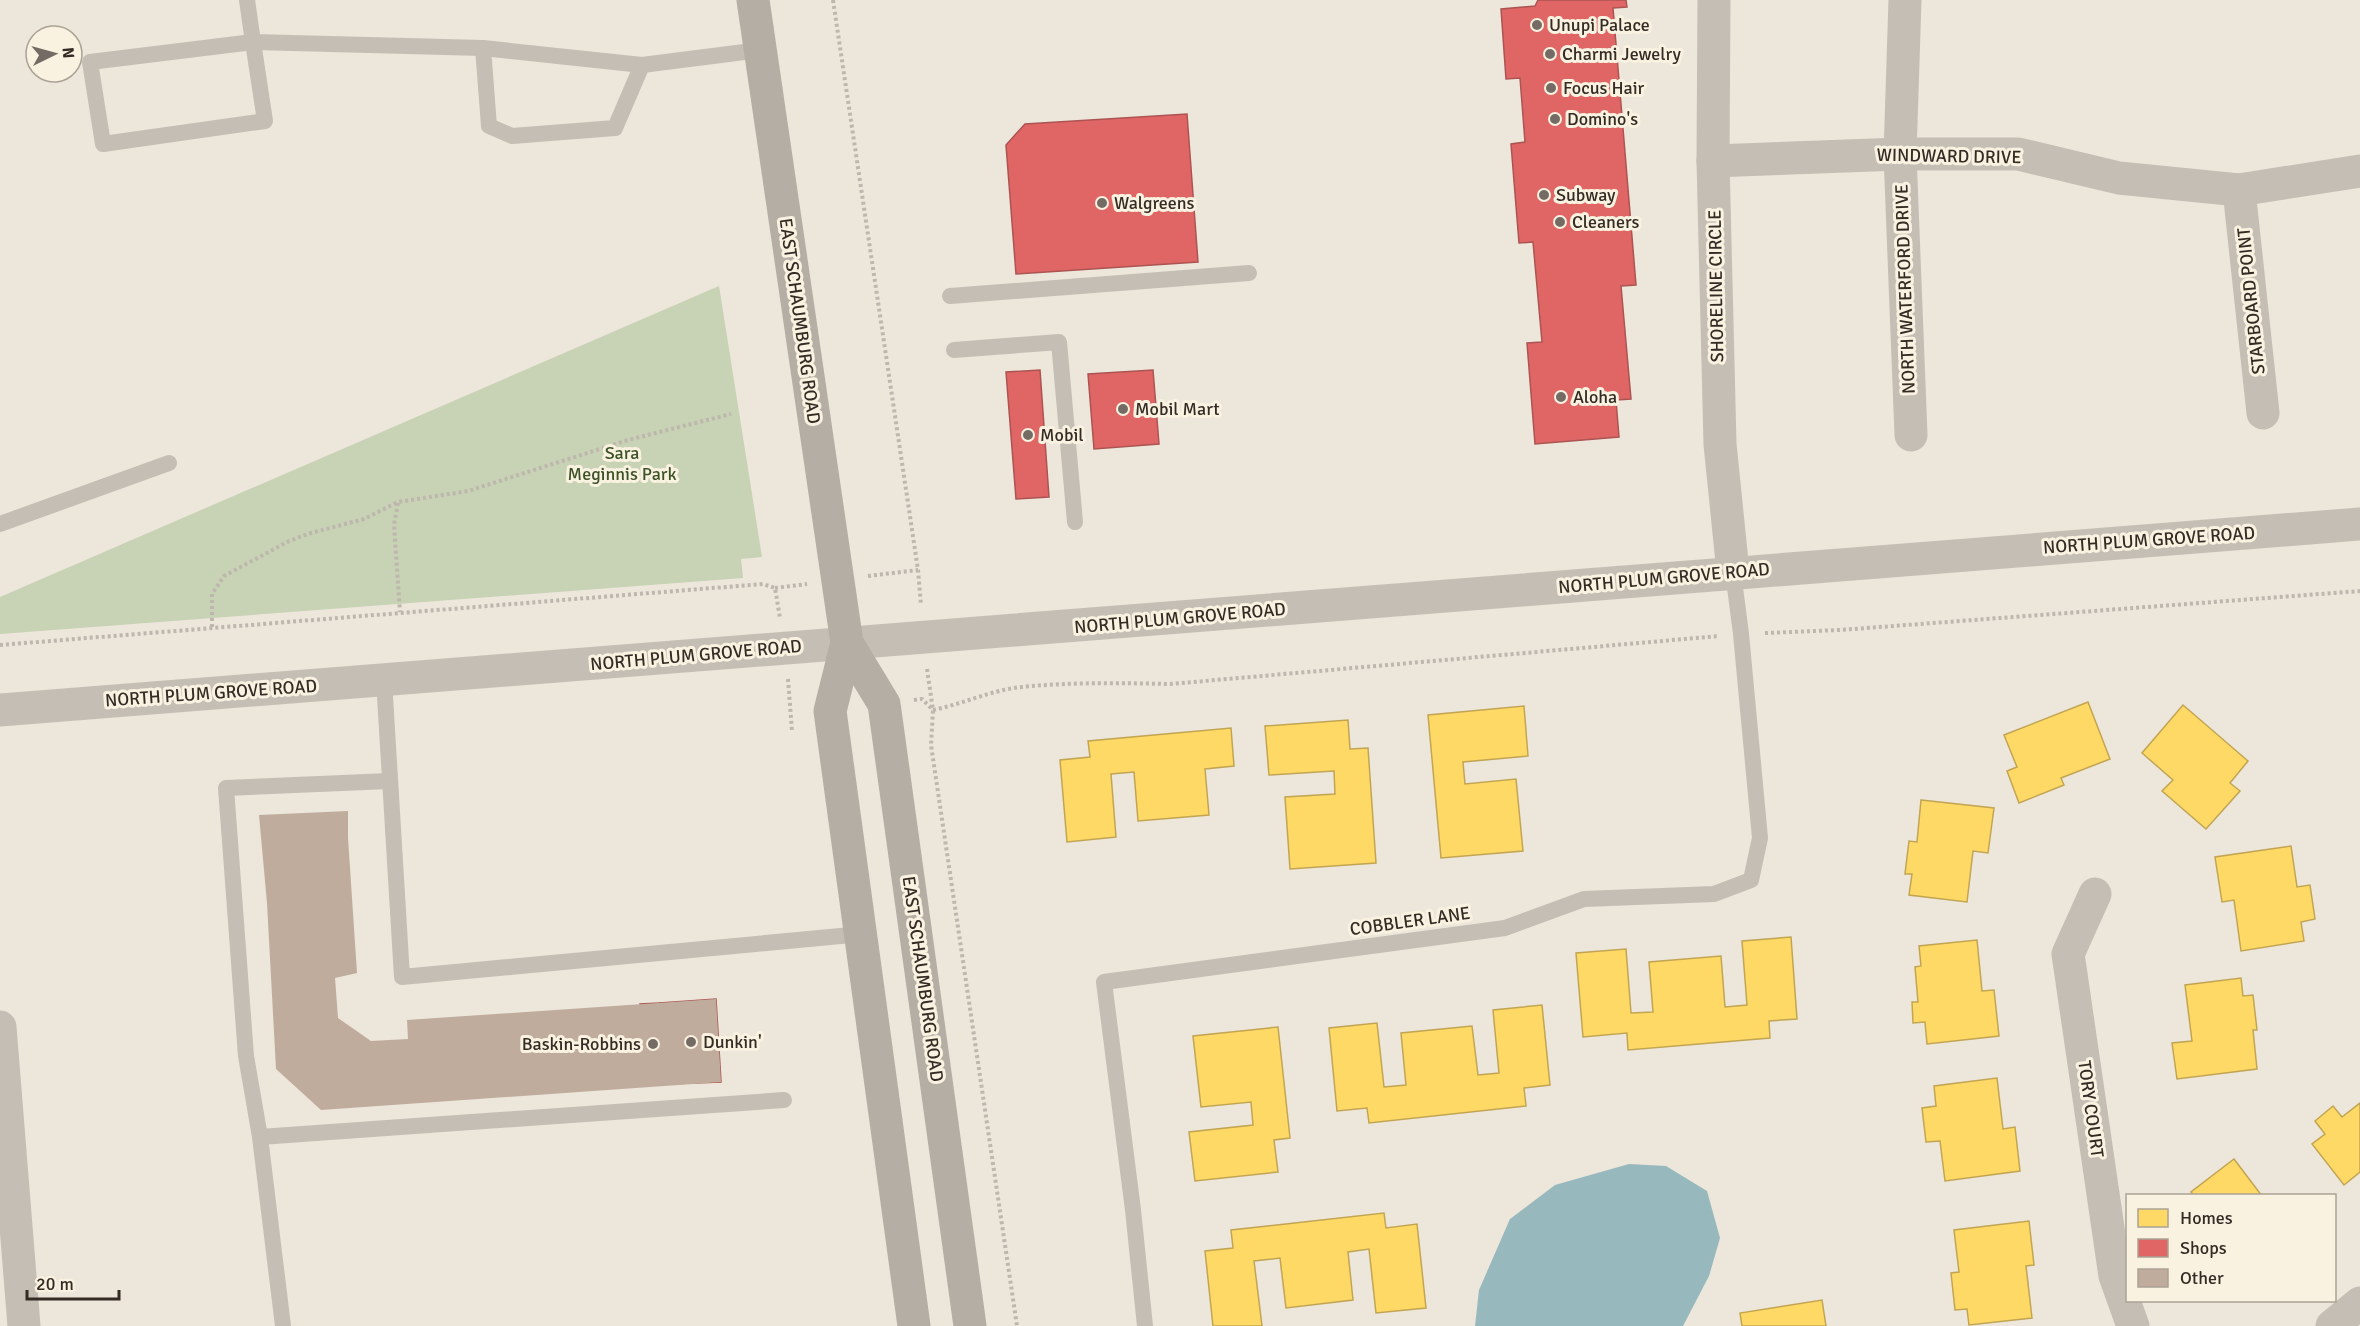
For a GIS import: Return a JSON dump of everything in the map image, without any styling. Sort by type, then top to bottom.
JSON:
[{"type":"main road","name":"EAST SCHAUMBURG ROAD","points":[[753,0],[847,643],[830,711],[914,1326]]},
{"type":"main road","name":"EAST SCHAUMBURG ROAD","points":[[847,643],[885,704],[970,1326]]},
{"type":"street","name":"SHORELINE CIRCLE","points":[[1714,0],[1713,161],[1720,444],[1733,572]]},
{"type":"street","name":"NORTH WATERFORD DRIVE","points":[[1905,0],[1900,154],[1911,435]]},
{"type":"street","name":"WINDWARD DRIVE","points":[[1713,161],[1900,154],[2018,154],[2119,178],[2239,190],[2360,171]]},
{"type":"street","name":"STARBOARD POINT","points":[[2239,190],[2263,413]]},
{"type":"street","name":"NORTH PLUM GROVE ROAD","points":[[0,710],[2360,524]]},
{"type":"street","name":"TORY COURT","points":[[2095,894],[2068,954],[2115,1276],[2133,1326]]},
{"type":"street","points":[[0,1027],[24,1326]]},
{"type":"street","points":[[2332,1326],[2360,1303]]},
{"type":"lane","points":[[247,0],[253,42],[265,121],[103,144],[90,62],[253,42],[483,48],[642,65],[760,50]]},
{"type":"lane","points":[[483,48],[489,126],[512,136],[615,128],[642,65]]},
{"type":"lane","points":[[951,296],[1249,273]]},
{"type":"lane","points":[[954,350],[1059,342],[1075,522]]},
{"type":"lane","points":[[0,524],[170,463]]},
{"type":"lane","name":"COBBLER LANE","points":[[1145,1326],[1133,1210],[1104,982],[1505,928],[1584,899],[1714,894],[1751,880],[1760,838],[1733,572]]},
{"type":"lane","points":[[384,680],[402,976],[862,934]]},
{"type":"lane","points":[[283,1326],[260,1137],[246,1056],[226,788],[389,781]]},
{"type":"lane","points":[[260,1137],[784,1100]]},
{"type":"path","points":[[832,0],[918,570]]},
{"type":"path","points":[[212,627],[212,594],[225,576],[310,532],[364,519],[398,502],[468,491],[628,440],[731,414]]},
{"type":"path","points":[[398,502],[394,525],[400,612]]},
{"type":"path","points":[[0,645],[763,584]]},
{"type":"path","points":[[1017,1326],[931,746],[933,710],[1021,687],[1113,683],[1170,684],[1741,634],[1840,630],[2360,591]]},
{"type":"green space","name":"Sara Meginnis Park","points":[[719,286],[762,557],[741,559],[743,578],[0,634],[0,597]]},
{"type":"water","points":[[1629,1164],[1666,1166],[1707,1191],[1720,1238],[1709,1276],[1683,1326],[1475,1326],[1479,1290],[1510,1219],[1555,1185]]},
{"type":"building: Homes","points":[[2088,702],[2110,759],[2061,778],[2064,785],[2019,803],[2007,771],[2017,767],[2004,735]]},
{"type":"building: Homes","points":[[2183,705],[2248,761],[2230,783],[2240,791],[2206,829],[2162,791],[2173,780],[2142,753]]},
{"type":"building: Homes","points":[[1524,706],[1528,756],[1463,762],[1465,784],[1516,779],[1523,851],[1441,858],[1428,715]]},
{"type":"building: Homes","points":[[1348,720],[1350,749],[1368,748],[1376,863],[1290,869],[1285,797],[1335,794],[1334,771],[1269,775],[1265,726]]},
{"type":"building: Homes","points":[[1231,728],[1234,766],[1205,769],[1209,815],[1138,821],[1134,772],[1111,774],[1116,837],[1067,842],[1060,760],[1090,757],[1088,741]]},
{"type":"building: Homes","points":[[1921,800],[1994,808],[1988,853],[1973,851],[1967,902],[1909,895],[1912,874],[1905,874],[1909,841],[1917,842]]},
{"type":"building: Homes","points":[[2291,846],[2297,887],[2310,885],[2315,919],[2301,922],[2304,941],[2241,951],[2234,900],[2222,902],[2215,857]]},
{"type":"building: Homes","points":[[1791,937],[1797,1019],[1769,1021],[1770,1038],[1628,1050],[1627,1033],[1583,1037],[1576,953],[1626,949],[1631,1013],[1653,1012],[1649,962],[1721,956],[1725,1007],[1747,1005],[1742,941]]},
{"type":"building: Homes","points":[[1977,940],[1982,991],[1994,990],[1999,1036],[1927,1044],[1925,1022],[1913,1023],[1912,1002],[1918,1002],[1915,967],[1921,966],[1919,946]]},
{"type":"building: Homes","points":[[2241,978],[2243,996],[2253,995],[2257,1030],[2253,1030],[2257,1069],[2177,1079],[2172,1043],[2192,1041],[2185,985]]},
{"type":"building: Homes","points":[[1542,1005],[1550,1085],[1524,1088],[1526,1106],[1369,1123],[1367,1108],[1337,1111],[1329,1028],[1377,1023],[1384,1087],[1406,1085],[1401,1033],[1472,1026],[1478,1075],[1499,1073],[1493,1010]]},
{"type":"building: Homes","points":[[1278,1027],[1290,1138],[1274,1140],[1278,1172],[1195,1181],[1189,1132],[1253,1125],[1251,1102],[1201,1107],[1193,1036]]},
{"type":"building: Homes","points":[[1997,1078],[2003,1129],[2015,1127],[2020,1171],[1945,1181],[1940,1141],[1926,1142],[1922,1108],[1936,1106],[1934,1086]]},
{"type":"building: Homes","points":[[2360,1103],[2360,1172],[2344,1185],[2312,1144],[2325,1134],[2315,1121],[2333,1106],[2342,1117]]},
{"type":"building: Homes","points":[[2234,1159],[2260,1194],[2192,1194],[2191,1192]]},
{"type":"building: Homes","points":[[1384,1213],[1386,1228],[1417,1224],[1426,1308],[1376,1313],[1369,1249],[1348,1252],[1353,1300],[1286,1308],[1280,1258],[1254,1261],[1262,1326],[1213,1326],[1205,1251],[1233,1248],[1231,1230]]},
{"type":"building: Homes","points":[[2029,1221],[2034,1265],[2026,1266],[2032,1318],[1969,1325],[1967,1309],[1955,1310],[1951,1273],[1959,1272],[1954,1230]]},
{"type":"building: Homes","points":[[1822,1300],[1826,1326],[1742,1326],[1740,1313]]},
{"type":"building: Shops","points":[[1538,0],[1626,0],[1627,7],[1613,8],[1636,285],[1621,286],[1631,399],[1616,400],[1619,437],[1535,444],[1527,343],[1542,342],[1533,242],[1519,243],[1511,144],[1525,142],[1520,78],[1506,79],[1501,9],[1535,6]]},
{"type":"building: Shops","name":"Walgreens","points":[[1187,114],[1198,262],[1016,274],[1006,145],[1025,124]]},
{"type":"building: Shops","name":"Mobil","points":[[1040,370],[1049,497],[1016,499],[1006,372]]},
{"type":"building: Shops","name":"Mobil Mart","points":[[1153,370],[1159,444],[1094,449],[1088,374]]},
{"type":"building: Shops","name":"Dunkin'","points":[[716,999],[721,1082],[666,1084],[660,1003]]},
{"type":"building: Shops","name":"Baskin-Robbins","points":[[660,1003],[666,1084],[645,1086],[640,1004]]},
{"type":"building: Other","points":[[348,811],[357,973],[335,978],[338,1018],[371,1041],[408,1039],[407,1020],[716,999],[721,1082],[321,1110],[276,1069],[267,903],[259,815]]},
{"type":"place","name":"Unupi Palace","points":[[1537,25]]},
{"type":"place","name":"Charmi Jewelry","points":[[1550,54]]},
{"type":"place","name":"Focus Hair","points":[[1551,88]]},
{"type":"place","name":"Domino's","points":[[1555,119]]},
{"type":"place","name":"Subway","points":[[1544,195]]},
{"type":"place","name":"Walgreens","points":[[1102,203]]},
{"type":"place","name":"Cleaners","points":[[1560,222]]},
{"type":"place","name":"Aloha","points":[[1561,397]]},
{"type":"place","name":"Mobil Mart","points":[[1123,409]]},
{"type":"place","name":"Mobil","points":[[1028,435]]},
{"type":"place","name":"Dunkin'","points":[[691,1042]]},
{"type":"place","name":"Baskin-Robbins","points":[[653,1044]]}]
